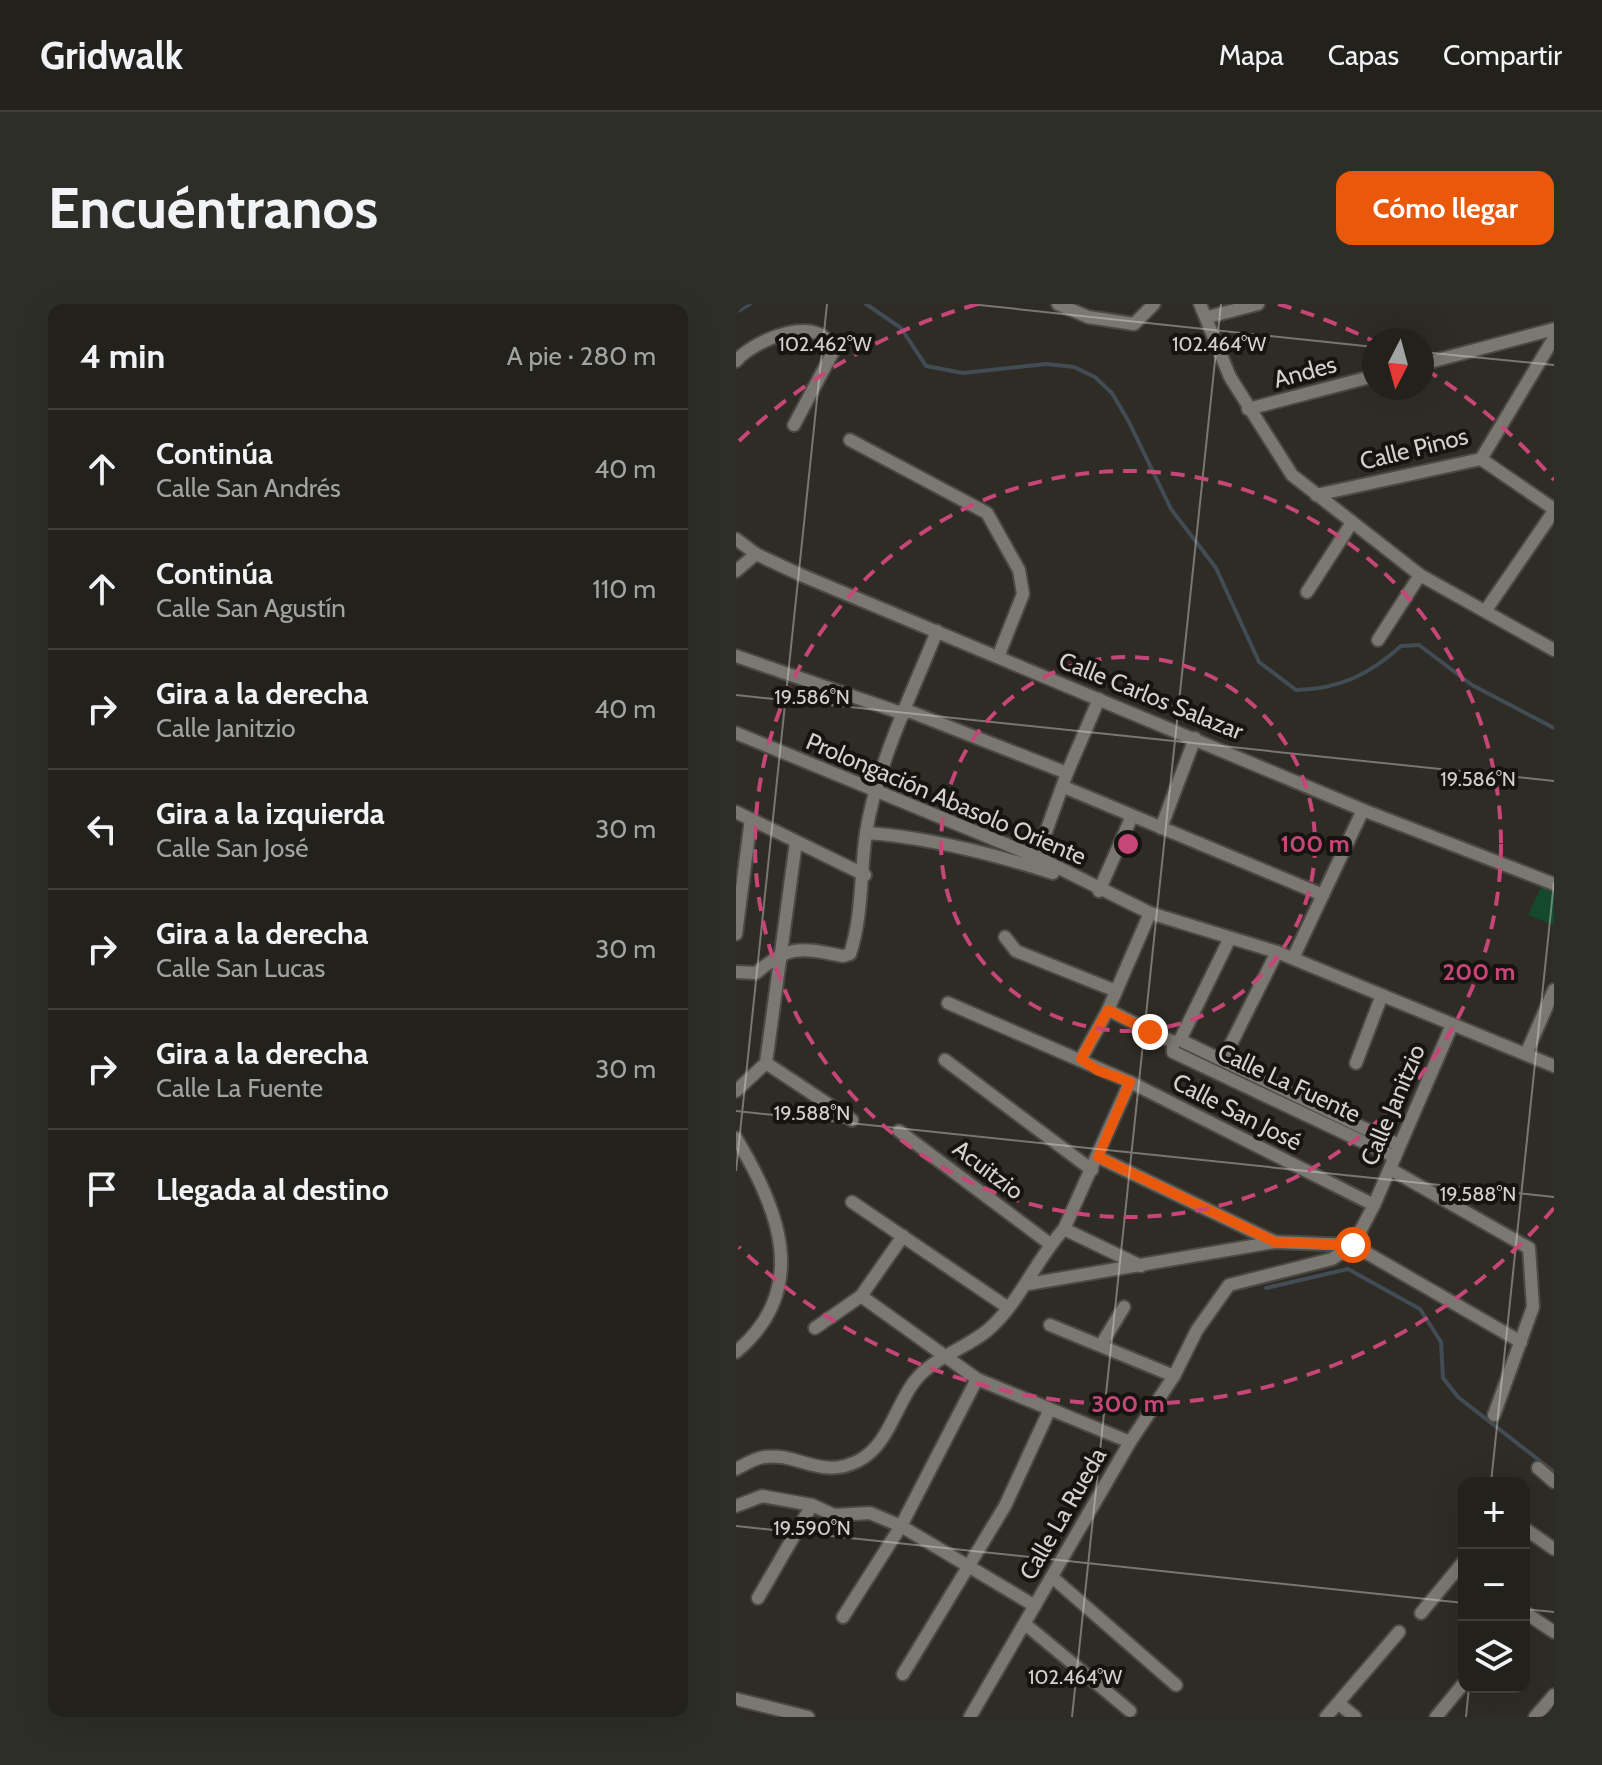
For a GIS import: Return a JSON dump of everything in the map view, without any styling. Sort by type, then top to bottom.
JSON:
[{"type":"street","points":[[1058,304],[1088,317],[1134,324],[1154,304]]},
{"type":"street","points":[[1088,317],[1095,304]]},
{"type":"street","points":[[1200,304],[1208,317],[1216,345],[1248,409],[1292,475],[1420,575],[1554,650]]},
{"type":"street","points":[[1208,317],[1258,304]]},
{"type":"street","points":[[1434,361],[1554,329]]},
{"type":"street","points":[[736,361],[744,352],[780,332],[822,334],[830,341],[833,352],[794,425]]},
{"type":"street","name":"Calle Pinos","points":[[1316,495],[1481,459],[1554,338]]},
{"type":"street","name":"Andes","points":[[1248,409],[1362,379]]},
{"type":"street","points":[[850,440],[987,513],[1019,570],[1023,594],[998,657]]},
{"type":"street","points":[[1481,459],[1554,510],[1486,610]]},
{"type":"street","points":[[1307,592],[1351,524]]},
{"type":"street","name":"Calle Carlos Salazar","points":[[736,539],[756,554],[998,657],[1363,810],[1554,884]]},
{"type":"street","points":[[736,571],[756,554]]},
{"type":"street","points":[[1378,640],[1420,575]]},
{"type":"street","points":[[736,972],[756,973],[779,954],[800,948],[843,956],[850,954],[865,875],[866,833],[905,712],[937,631]]},
{"type":"street","points":[[736,656],[905,712],[1067,773]]},
{"type":"street","points":[[1037,857],[1067,773],[1099,699]]},
{"type":"street","name":"Prolongación Abasolo Oriente","points":[[736,733],[1037,857],[1099,891],[1150,913],[1293,958],[1554,1066]]},
{"type":"street","points":[[1161,828],[1195,738]]},
{"type":"street","points":[[1064,787],[1323,895]]},
{"type":"street","points":[[1293,958],[1363,810]]},
{"type":"street","points":[[736,812],[865,875]]},
{"type":"street","points":[[1099,891],[1132,816]]},
{"type":"street","points":[[736,934],[751,819]]},
{"type":"street","points":[[866,833],[900,835],[1005,856],[1083,882]]},
{"type":"street","points":[[736,1091],[766,1063],[796,842]]},
{"type":"street","points":[[1081,1059],[1108,1010],[1150,913]]},
{"type":"street","points":[[1005,937],[1016,951],[1116,991]]},
{"type":"street","points":[[1177,1041],[1230,938]]},
{"type":"street","points":[[1223,1060],[1277,952]]},
{"type":"street","points":[[1526,1054],[1554,990]]},
{"type":"street","points":[[1356,1063],[1382,995]]},
{"type":"street","name":"Calle San José","points":[[948,1003],[1130,1082],[1374,1205]]},
{"type":"street","name":"Calle La Fuente","points":[[1108,1010],[1285,1090],[1395,1157]]},
{"type":"street","name":"Calle Janitzio","points":[[1353,1245],[1374,1205],[1452,1025]]},
{"type":"street","name":"Calle La Fuente","points":[[1177,1041],[1173,1052],[1395,1157]]},
{"type":"street","points":[[945,1060],[1092,1170]]},
{"type":"street","points":[[766,1063],[852,1120]]},
{"type":"street","points":[[736,1469],[764,1456],[836,1470],[862,1460],[888,1432],[914,1382],[943,1357],[988,1329],[1028,1284],[1050,1244],[1064,1229],[1130,1082]]},
{"type":"street","points":[[1279,1102],[1285,1090]]},
{"type":"street","name":"Acuitzio","points":[[899,1131],[1050,1244]]},
{"type":"street","points":[[736,1138],[760,1178],[783,1252],[777,1301],[755,1336],[736,1352]]},
{"type":"street","points":[[1098,1157],[1275,1242]]},
{"type":"street","points":[[1395,1157],[1529,1248],[1533,1307],[1494,1415]]},
{"type":"street","points":[[852,1202],[1007,1307]]},
{"type":"street","points":[[1064,1229],[1141,1266]]},
{"type":"street","points":[[815,1328],[861,1296],[903,1236]]},
{"type":"street","points":[[1028,1284],[1275,1242],[1353,1245],[1521,1342]]},
{"type":"street","name":"Calle La Rueda","points":[[970,1717],[1130,1442],[1174,1376],[1197,1330],[1229,1285],[1332,1259],[1353,1245]]},
{"type":"street","points":[[861,1296],[977,1379],[1130,1442]]},
{"type":"street","points":[[1101,1345],[1124,1307]]},
{"type":"street","points":[[1050,1325],[1174,1376]]},
{"type":"street","points":[[843,1617],[901,1526],[977,1379]]},
{"type":"street","points":[[903,1674],[1005,1506],[1049,1411]]},
{"type":"street","points":[[1538,1468],[1554,1482]]},
{"type":"street","points":[[736,1506],[762,1496],[812,1505],[834,1515],[870,1513],[901,1526],[1035,1606]]},
{"type":"street","points":[[758,1598],[812,1505]]},
{"type":"street","points":[[1530,1532],[1554,1549]]},
{"type":"street","points":[[1421,1613],[1458,1572]]},
{"type":"street","points":[[1052,1577],[1176,1685]]},
{"type":"street","points":[[1530,1616],[1554,1632]]},
{"type":"street","points":[[1025,1624],[1130,1711]]},
{"type":"street","points":[[1326,1717],[1399,1632]]},
{"type":"street","points":[[1436,1717],[1458,1690]]},
{"type":"street","points":[[736,1699],[808,1717]]},
{"type":"street","points":[[1535,1717],[1552,1701]]},
{"type":"street","points":[[1338,1703],[1355,1717]]},
{"type":"green space","points":[[1542,885],[1554,890],[1554,925],[1528,915]]},
{"type":"waterway","points":[[736,312],[750,304]]},
{"type":"waterway","points":[[866,304],[901,328],[926,366],[963,373],[1046,364],[1074,367],[1095,377],[1112,393],[1129,422],[1171,509],[1216,568],[1259,662],[1296,690],[1340,683],[1377,665],[1401,646],[1419,645],[1472,685],[1554,728]]},
{"type":"waterway","points":[[1266,1288],[1348,1269],[1420,1309],[1441,1342],[1443,1378],[1458,1397],[1554,1472]]},
{"type":"route","points":[[1150,1032],[1108,1010],[1081,1059],[1097,1070],[1130,1082],[1098,1157],[1275,1242],[1353,1245]]}]
